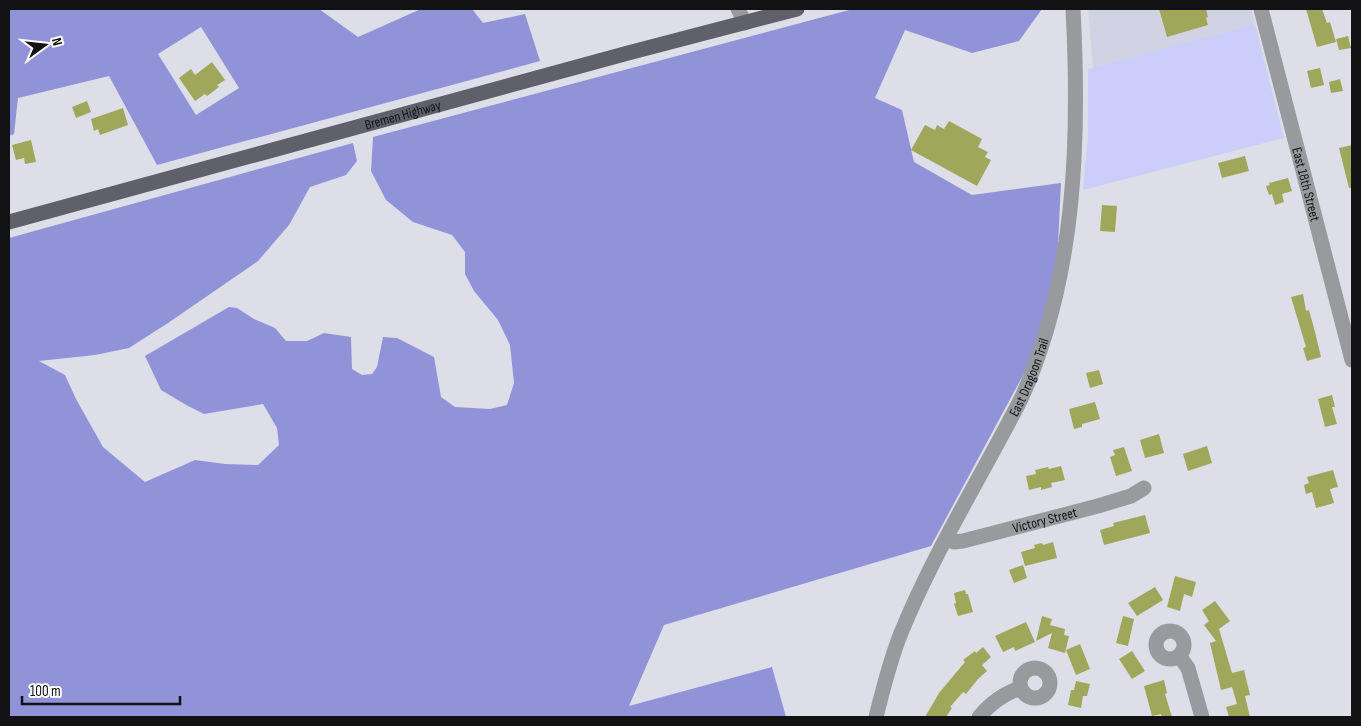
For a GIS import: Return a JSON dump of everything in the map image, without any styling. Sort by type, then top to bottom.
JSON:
[{"type":"main road","name":"Bremen Highway","points":[[9,222],[797,9]]},
{"type":"street","points":[[738,9],[745,23]]},
{"type":"street","name":"East Dragoon Trail","points":[[876,717],[884,683],[900,636],[934,560],[1021,399],[1041,350],[1055,301],[1062,268],[1074,161],[1076,70],[1072,9]]},
{"type":"street","name":"East 18th Street","points":[[1260,9],[1352,360]]},
{"type":"street","name":"Victory Street","points":[[946,539],[954,542],[963,541],[1058,517],[1131,496],[1144,488]]},
{"type":"street","points":[[1180,657],[1188,668],[1202,717]]},
{"type":"street","points":[[979,717],[1010,691],[1021,688]]},
{"type":"shaded area","points":[[9,9],[319,9],[358,37],[421,9],[472,9],[483,23],[525,14],[540,61],[157,165],[109,76],[18,98],[14,134],[9,136]],"holes":[[[201,27],[239,88],[196,115],[158,54]]]},
{"type":"shaded area","points":[[853,9],[1042,9],[1019,41],[972,53],[905,30],[875,98],[902,110],[914,162],[972,195],[1061,183],[1057,263],[1028,366],[931,546],[664,625],[629,706],[772,667],[786,717],[9,717],[9,238],[353,143],[357,161],[346,175],[310,187],[289,225],[258,261],[129,348],[95,355],[39,361],[65,375],[103,447],[145,482],[195,460],[225,464],[258,465],[279,445],[277,428],[263,404],[204,414],[161,390],[145,356],[229,307],[237,308],[254,319],[275,328],[286,341],[307,341],[324,333],[351,337],[352,369],[362,375],[372,374],[377,367],[383,337],[397,338],[434,357],[441,397],[455,407],[490,409],[507,405],[514,383],[510,345],[498,320],[474,291],[465,274],[465,252],[452,235],[413,222],[386,200],[371,171],[373,137]]},
{"type":"shaded area","points":[[1088,9],[1251,9],[1255,24],[1093,68]]},
{"type":"shaded area","points":[[1255,24],[1284,138],[1083,190],[1088,136],[1088,69]]},
{"type":"building","points":[[1159,9],[1206,9],[1208,25],[1167,37]]},
{"type":"building","points":[[1306,9],[1322,9],[1327,23],[1330,22],[1336,42],[1317,47]]},
{"type":"building","points":[[1348,36],[1351,48],[1339,50],[1336,39]]},
{"type":"building","points":[[212,62],[225,80],[217,85],[219,87],[207,96],[205,94],[195,101],[179,78],[191,69],[195,75]]},
{"type":"building","points":[[1320,68],[1324,85],[1311,88],[1307,71]]},
{"type":"building","points":[[1340,79],[1343,91],[1331,93],[1329,82]]},
{"type":"building","points":[[87,101],[91,112],[76,118],[72,107]]},
{"type":"building","points":[[123,108],[128,125],[100,135],[98,129],[94,131],[91,119]]},
{"type":"building","points":[[949,121],[982,139],[978,147],[988,152],[985,157],[991,160],[977,186],[911,150],[925,125],[935,130],[937,125],[944,129]]},
{"type":"building","points":[[31,140],[36,162],[25,164],[24,158],[16,160],[12,145]]},
{"type":"building","points":[[1352,145],[1352,188],[1349,188],[1339,148]]},
{"type":"building","points":[[1245,156],[1249,171],[1222,178],[1218,163]]},
{"type":"building","points":[[1288,178],[1292,191],[1282,194],[1284,202],[1275,205],[1272,194],[1269,195],[1266,186],[1270,185],[1269,183]]},
{"type":"building","points":[[1102,205],[1117,206],[1115,232],[1100,231]]},
{"type":"building","points":[[1303,294],[1306,311],[1309,310],[1321,357],[1307,361],[1303,348],[1306,347],[1291,297]]},
{"type":"building","points":[[1099,370],[1103,384],[1090,388],[1086,373]]},
{"type":"building","points":[[1332,395],[1335,407],[1332,407],[1337,424],[1325,427],[1318,399]]},
{"type":"building","points":[[1095,402],[1100,419],[1082,424],[1082,427],[1074,429],[1069,409]]},
{"type":"building","points":[[1159,434],[1164,453],[1145,458],[1140,440]]},
{"type":"building","points":[[1207,446],[1212,463],[1188,471],[1183,454]]},
{"type":"building","points":[[1124,447],[1132,471],[1116,476],[1110,457],[1115,455],[1113,450]]},
{"type":"building","points":[[1061,466],[1065,480],[1051,483],[1052,487],[1041,490],[1041,487],[1029,490],[1026,476],[1036,474],[1035,470]]},
{"type":"building","points":[[1333,470],[1338,487],[1330,489],[1334,503],[1316,508],[1312,492],[1306,494],[1304,485],[1309,483],[1307,477]]},
{"type":"building","points":[[1145,515],[1150,533],[1104,545],[1100,530],[1114,526],[1113,523]]},
{"type":"building","points":[[1053,542],[1057,558],[1025,566],[1021,552],[1035,548],[1034,545]]},
{"type":"building","points":[[1023,565],[1027,578],[1014,583],[1009,570]]},
{"type":"building","points":[[1175,576],[1196,582],[1192,597],[1184,594],[1180,611],[1167,607]]},
{"type":"building","points":[[1155,587],[1163,600],[1137,616],[1128,603]]},
{"type":"building","points":[[965,590],[973,612],[958,616],[954,604],[956,603],[954,593]]},
{"type":"building","points":[[1215,601],[1230,621],[1219,629],[1232,673],[1244,670],[1250,695],[1245,696],[1250,717],[1229,717],[1226,707],[1237,704],[1232,687],[1221,690],[1210,643],[1216,641],[1204,625],[1209,621],[1202,610]]},
{"type":"building","points":[[1042,616],[1052,619],[1050,625],[1065,629],[1064,635],[1069,636],[1065,653],[1048,648],[1052,633],[1036,641]]},
{"type":"building","points":[[1123,616],[1134,619],[1128,646],[1116,643]]},
{"type":"building","points":[[1026,622],[1035,642],[1015,651],[1014,647],[1003,652],[995,636]]},
{"type":"building","points":[[1080,644],[1090,669],[1076,675],[1066,650]]},
{"type":"building","points":[[983,647],[991,657],[982,665],[987,671],[966,694],[963,692],[950,707],[952,708],[946,717],[925,717],[939,693],[965,662],[963,660]]},
{"type":"building","points":[[1132,651],[1145,671],[1132,679],[1119,659]]},
{"type":"building","points":[[1164,680],[1167,693],[1165,694],[1172,717],[1162,717],[1161,714],[1152,716],[1144,686]]},
{"type":"building","points":[[1076,681],[1090,684],[1087,696],[1083,696],[1081,708],[1068,705],[1071,690],[1074,690]]}]
